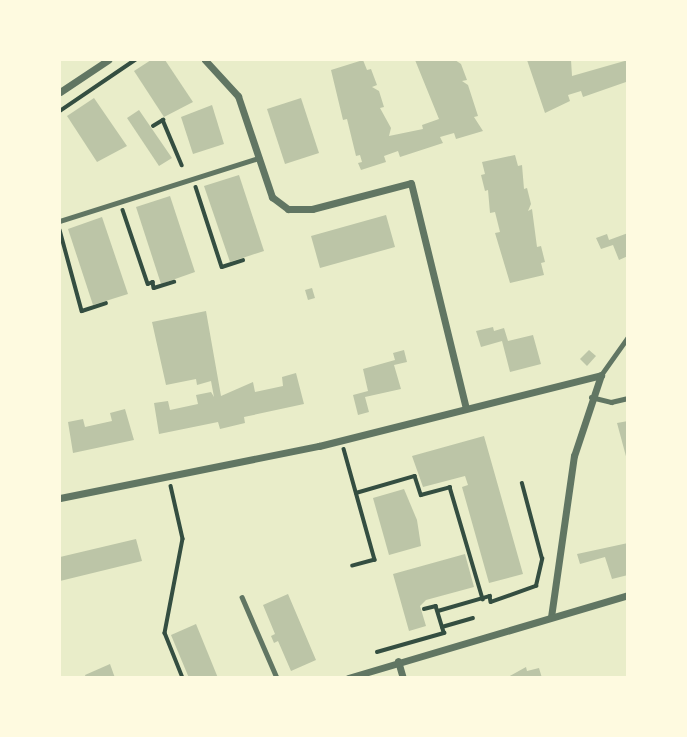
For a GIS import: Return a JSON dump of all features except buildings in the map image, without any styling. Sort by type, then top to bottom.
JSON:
[{"type":"street","points":[[60,92],[108,60]]},
{"type":"street","points":[[205,60],[238,96],[272,197],[288,209],[312,209],[411,183],[466,408]]},
{"type":"street","points":[[60,498],[342,440],[601,376]]},
{"type":"street","points":[[551,617],[564,512],[591,397],[601,376]]},
{"type":"street","points":[[348,677],[628,595]]},
{"type":"street","points":[[398,661],[403,677]]},
{"type":"lane","points":[[60,221],[260,158]]},
{"type":"lane","points":[[601,376],[628,337]]},
{"type":"lane","points":[[591,397],[611,402],[628,398]]},
{"type":"lane","points":[[242,597],[277,677]]},
{"type":"path","points":[[60,111],[135,60]]},
{"type":"path","points":[[153,126],[163,120],[183,165]]},
{"type":"path","points":[[193,178],[222,267],[243,260]]},
{"type":"path","points":[[120,201],[148,284],[153,282],[155,288],[174,282]]},
{"type":"path","points":[[60,228],[82,311],[106,303]]},
{"type":"path","points":[[342,440],[375,560],[353,566]]},
{"type":"path","points":[[169,475],[183,539],[165,633],[183,677]]},
{"type":"path","points":[[356,493],[415,476],[421,495],[450,487],[483,599]]},
{"type":"path","points":[[438,611],[490,596],[491,602],[528,592],[540,578],[542,559],[522,484]]},
{"type":"path","points":[[424,609],[436,606],[446,638]]},
{"type":"path","points":[[377,652],[473,618]]}]
